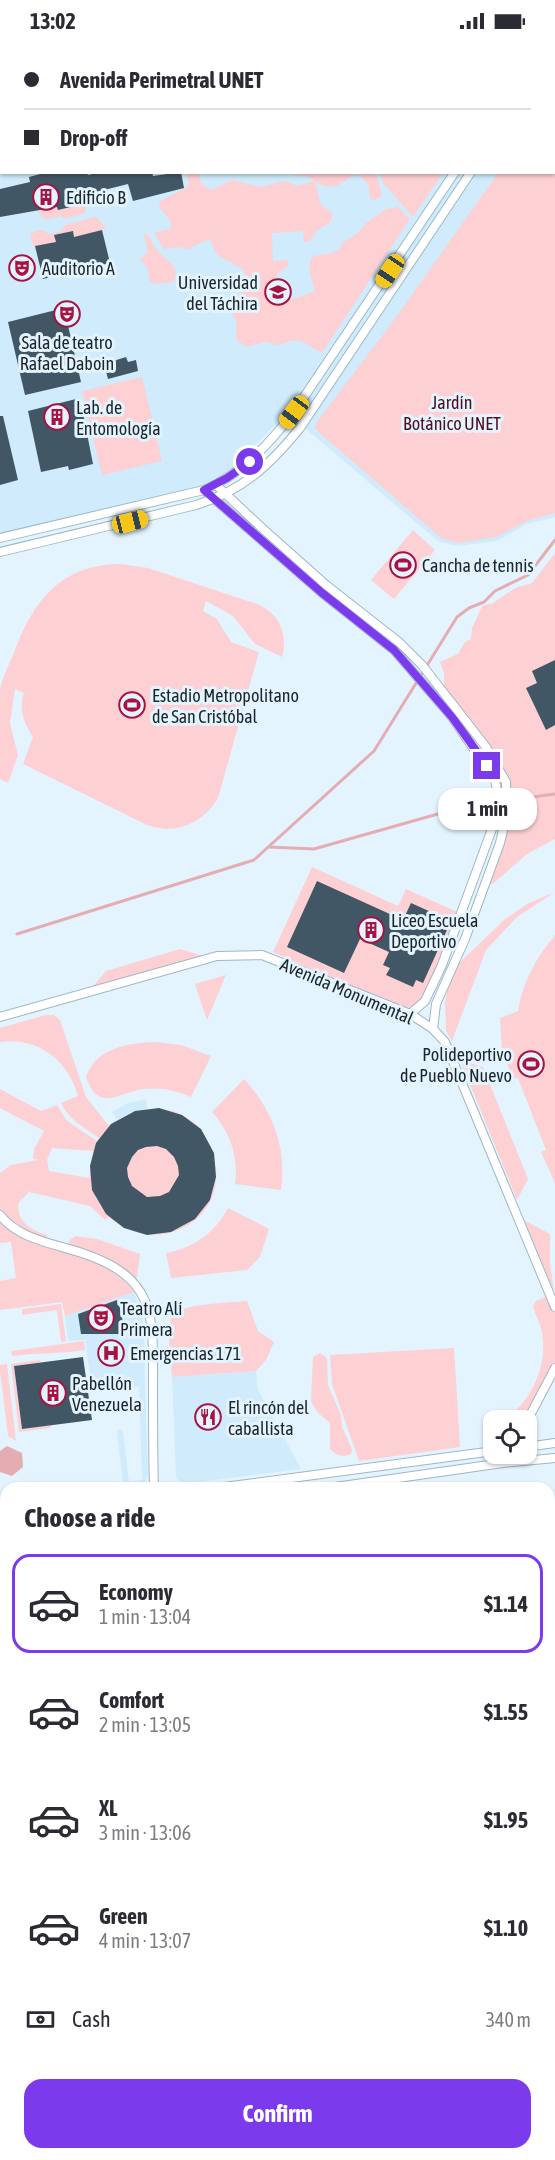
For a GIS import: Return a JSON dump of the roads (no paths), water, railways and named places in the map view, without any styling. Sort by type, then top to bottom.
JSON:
[{"type":"street","points":[[0,538],[204,490],[250,462],[279,431],[326,367],[454,174]]},
{"type":"street","points":[[0,552],[214,500],[253,477],[279,454],[300,428],[470,174]]},
{"type":"street","points":[[216,484],[444,692],[496,763],[506,782],[507,807],[500,843],[436,1005],[433,1029]]},
{"type":"street","points":[[204,490],[321,592],[397,647],[487,766],[495,780],[498,795],[492,829],[442,965],[425,1001],[410,1014]]},
{"type":"street","points":[[461,913],[472,917]]},
{"type":"street","name":"Avenida Monumental","points":[[0,1017],[217,956],[236,955],[262,955],[410,1014],[433,1029],[446,1044],[555,1307]]},
{"type":"street","points":[[0,1215],[21,1232],[111,1264],[130,1279],[143,1295],[153,1329],[154,1482]]},
{"type":"street","points":[[533,1410],[555,1368]]},
{"type":"street","points":[[537,1445],[555,1443]]},
{"type":"street","points":[[261,1482],[483,1452]]},
{"type":"street","points":[[537,1460],[555,1458]]},
{"type":"street","points":[[375,1482],[497,1464]]},
{"type":"street","points":[[406,1478],[406,1482]]},
{"type":"waterway","points":[[17,934],[254,860],[374,751],[457,617],[469,608],[484,602],[495,591],[528,575],[555,540]]},
{"type":"waterway","points":[[269,847],[314,849],[466,806],[555,794]]},
{"type":"place","name":"Edificio B","points":[[46,197]]},
{"type":"place","name":"Auditorio A","points":[[22,268]]},
{"type":"place","name":"Universidad del Táchira","points":[[278,292]]},
{"type":"place","name":"Sala de teatro Rafael Daboin","points":[[67,314]]},
{"type":"place","name":"Lab. de Entomología","points":[[57,417]]},
{"type":"place","name":"Cancha de tennis","points":[[403,565]]},
{"type":"place","name":"Estadio Metropolitano de San Cristóbal","points":[[132,705]]},
{"type":"place","name":"Liceo Escuela Deportivo","points":[[371,930]]},
{"type":"place","name":"Polideportivo de Pueblo Nuevo","points":[[531,1064]]},
{"type":"place","name":"Teatro Alí Primera","points":[[101,1318]]},
{"type":"place","name":"Emergencias 171","points":[[111,1353]]},
{"type":"place","name":"Pabellón Venezuela","points":[[53,1393]]},
{"type":"place","name":"El rincón del caballista","points":[[208,1417]]},
{"type":"park label","name":"Jardín Botánico UNET","points":[[452,412]]}]
